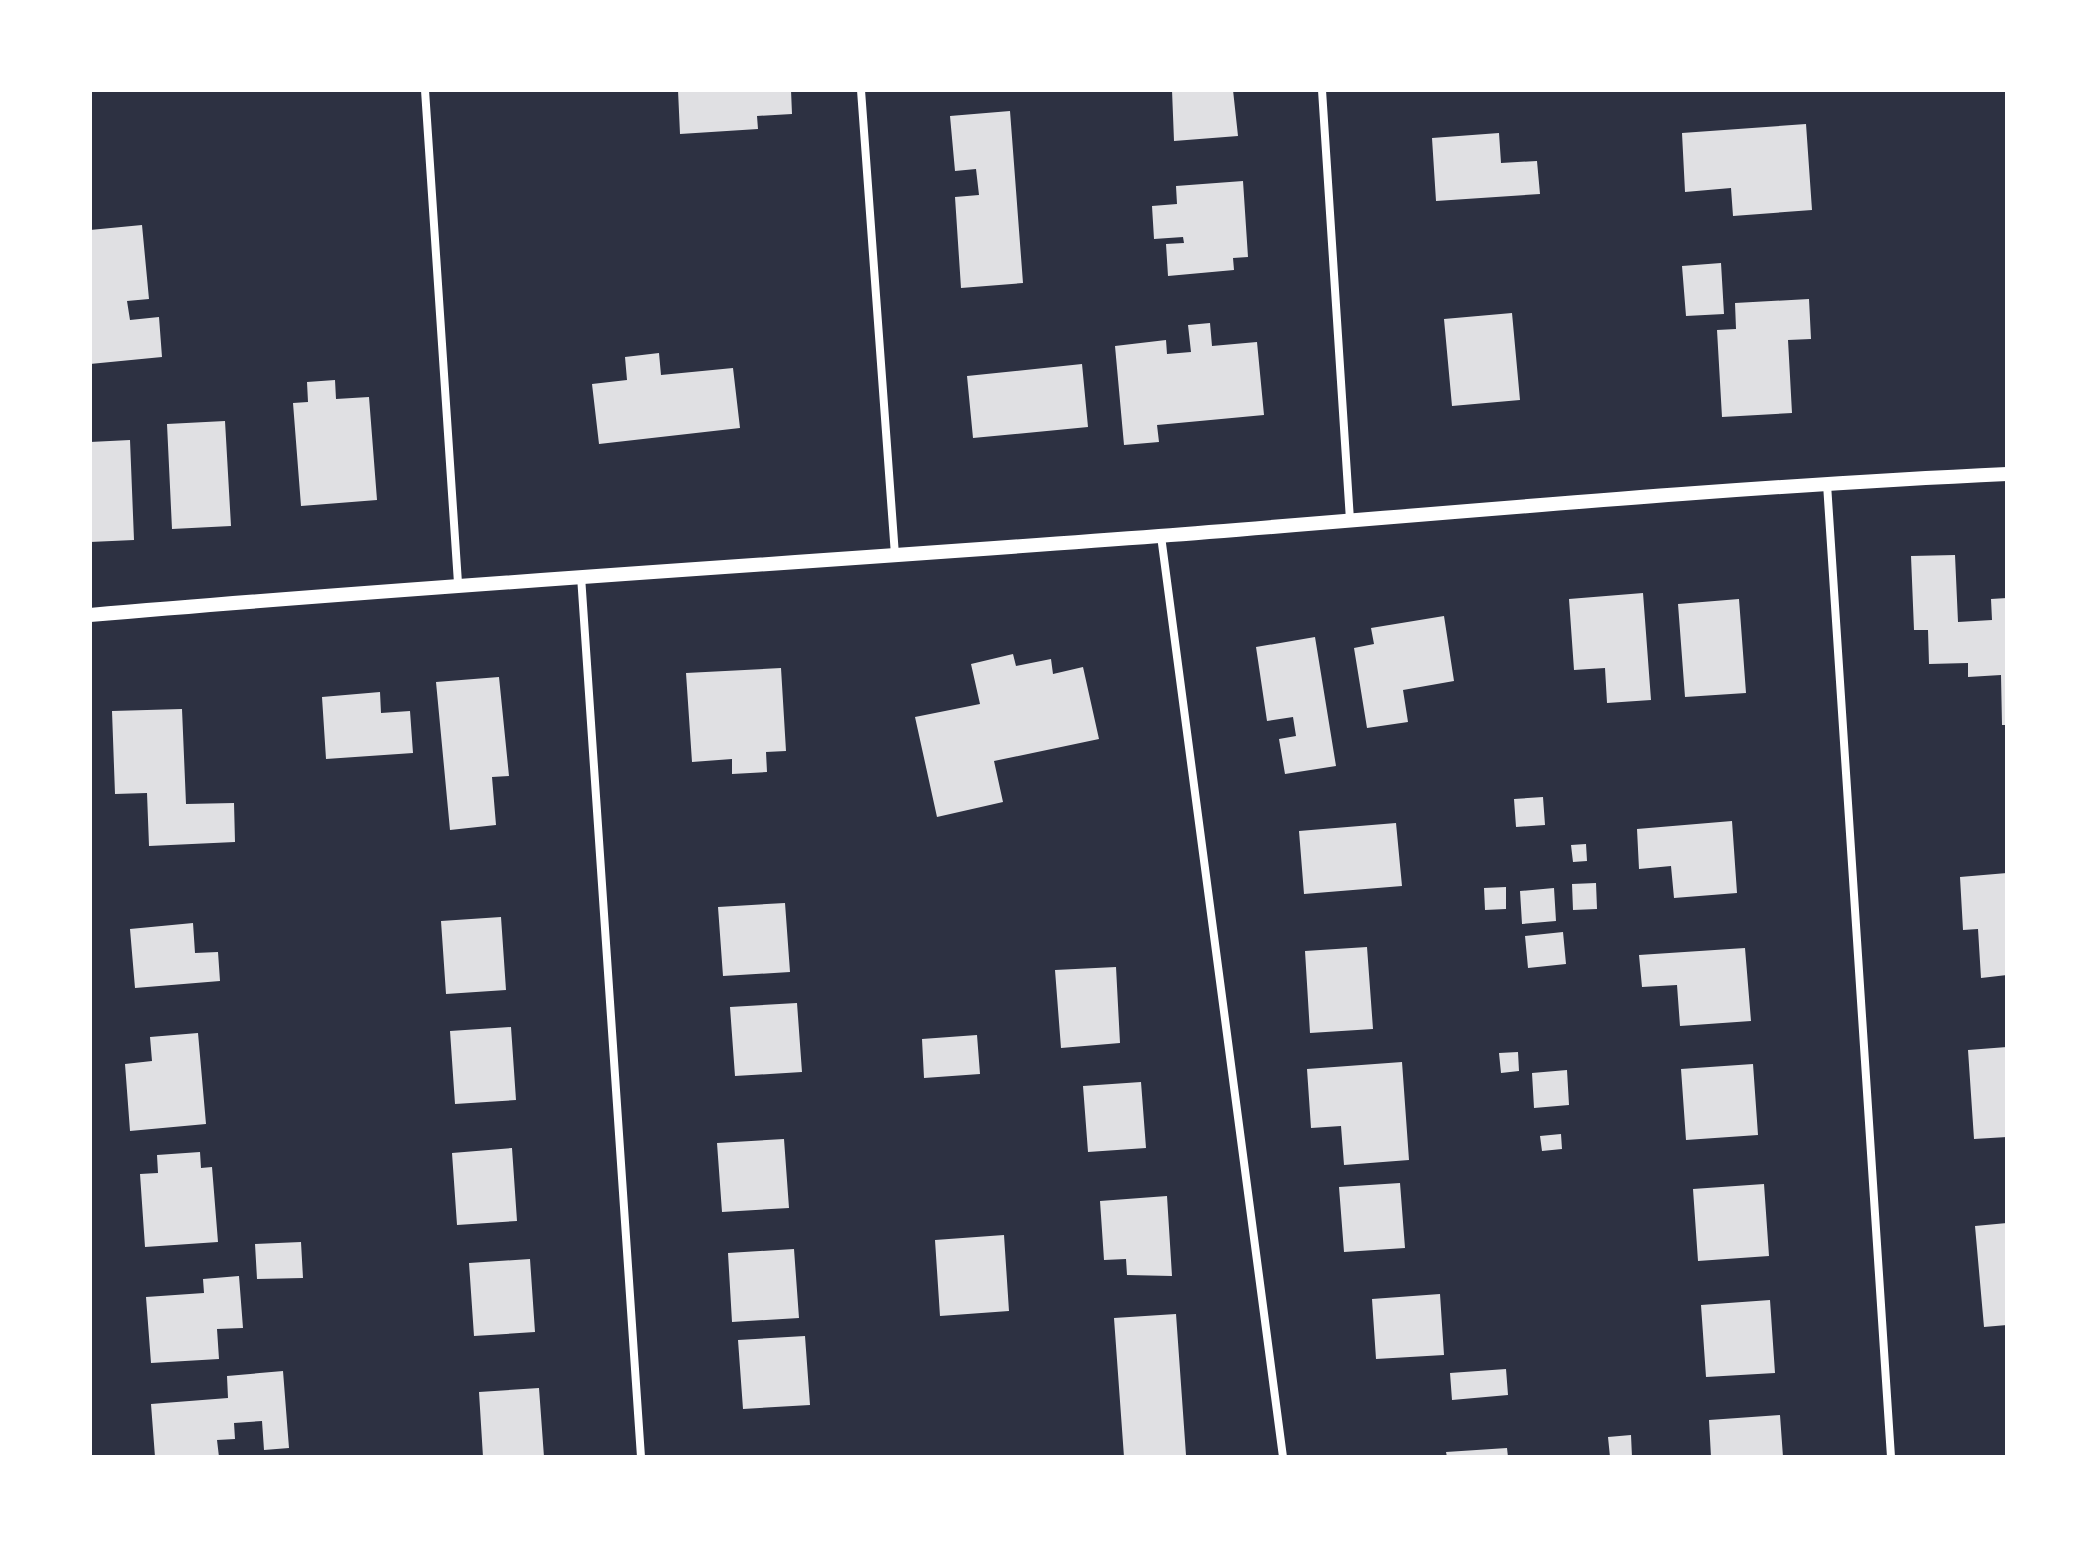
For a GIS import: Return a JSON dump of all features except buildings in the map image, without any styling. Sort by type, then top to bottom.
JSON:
[{"type":"street","points":[[425,90],[458,583]]},
{"type":"street","points":[[861,90],[895,555]]},
{"type":"street","points":[[1322,90],[1350,520]]},
{"type":"street","points":[[90,615],[458,583],[895,555],[1827,484],[2007,474]]},
{"type":"street","points":[[1827,484],[1891,1457]]},
{"type":"street","points":[[1161,536],[1283,1457]]},
{"type":"street","points":[[581,576],[641,1457]]}]
